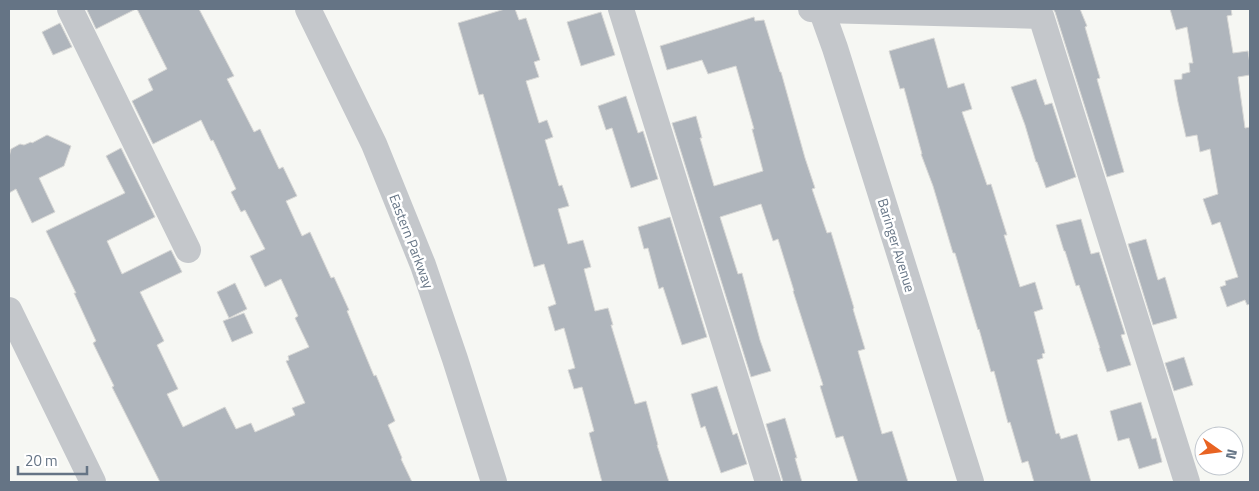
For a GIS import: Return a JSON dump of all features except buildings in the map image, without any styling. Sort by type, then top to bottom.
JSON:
[{"type":"street","points":[[70,9],[188,250]]},
{"type":"street","name":"Eastern Parkway","points":[[308,9],[374,144],[423,265],[456,360],[494,482]]},
{"type":"street","points":[[621,9],[768,482]]},
{"type":"street","points":[[818,9],[1041,16],[1187,482]]},
{"type":"street","name":"Baringer Avenue","points":[[818,9],[844,76],[971,482]]},
{"type":"street","points":[[9,310],[93,482]]}]
